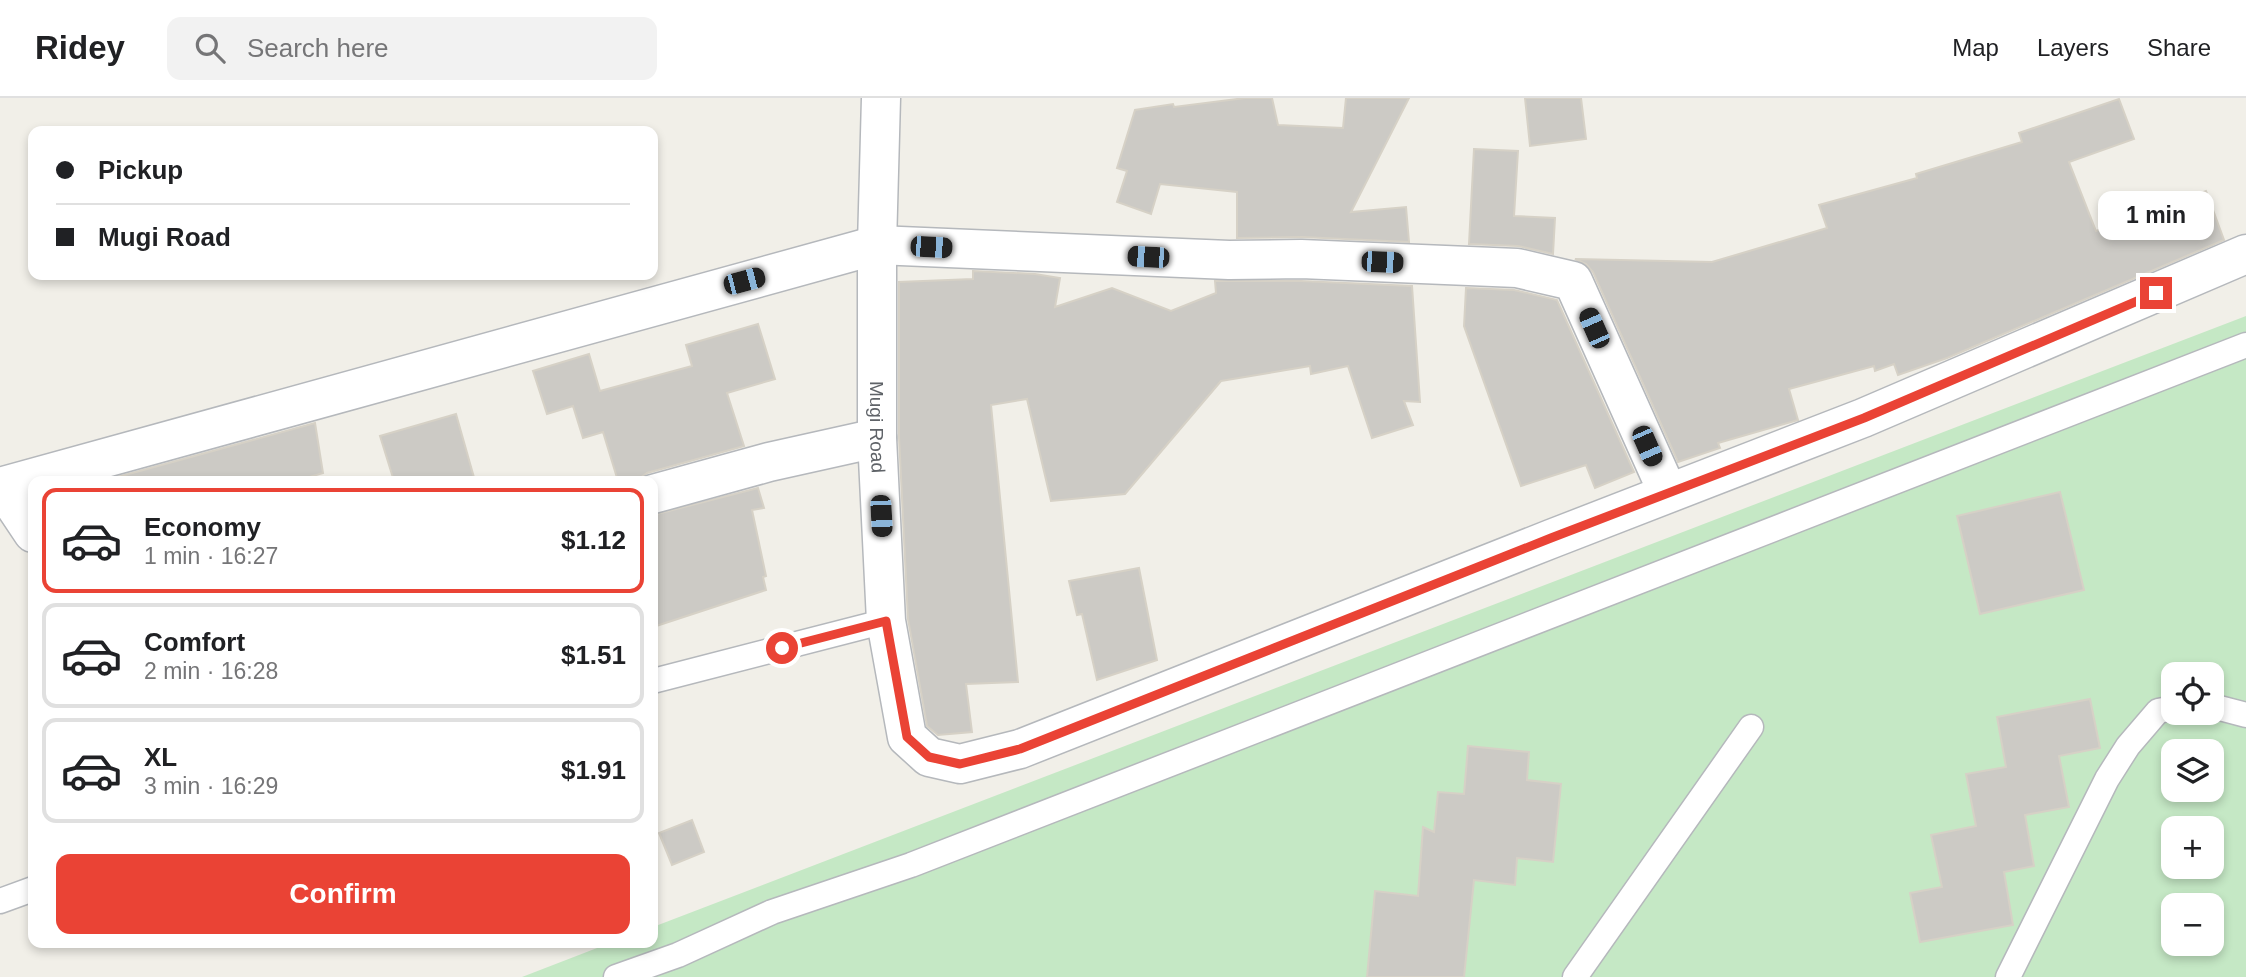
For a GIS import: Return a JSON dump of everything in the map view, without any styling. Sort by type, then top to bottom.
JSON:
[{"type":"street","name":"Mugi Road","points":[[881,98],[877,245],[877,438],[886,621],[907,737],[929,757],[960,764],[1020,749],[1864,418],[2246,254]]},
{"type":"street","points":[[40,476],[877,245],[1229,260],[1301,259],[1517,268],[1559,276],[1573,281],[1668,493]]},
{"type":"street","points":[[658,493],[769,462],[877,438]]},
{"type":"street","points":[[0,487],[28,479]]},
{"type":"street","points":[[0,497],[13,503],[28,526]]},
{"type":"lane","points":[[616,977],[678,955],[772,912],[911,865],[2246,345]]},
{"type":"lane","points":[[658,680],[886,621]]},
{"type":"lane","points":[[2224,709],[2246,715]]},
{"type":"lane","points":[[2008,977],[2107,779],[2128,746],[2161,710]]},
{"type":"lane","points":[[1575,977],[1751,727]]},
{"type":"lane","points":[[0,901],[28,891]]},
{"type":"green space","points":[[2246,316],[2246,977],[522,977],[597,948],[658,948],[658,925]]},
{"type":"building","points":[[1245,98],[1272,98],[1278,125],[1343,128],[1346,98],[1409,98],[1351,212],[1406,207],[1409,242],[1302,237],[1237,238],[1237,192],[1160,184],[1151,214],[1117,202],[1127,171],[1117,168],[1135,110]]},
{"type":"building","points":[[1525,98],[1581,98],[1586,139],[1530,146]]},
{"type":"building","points":[[2119,99],[2134,139],[2069,162],[2096,231],[2206,191],[2224,240],[1947,358],[1898,375],[1894,364],[1875,371],[1874,366],[1789,389],[1798,420],[1718,443],[1720,448],[1678,462],[1593,272],[1586,264],[1575,259],[1712,262],[1827,228],[1819,205],[1917,178],[1916,174],[2022,142],[2019,133]]},
{"type":"building","points":[[1474,149],[1518,151],[1514,216],[1555,218],[1553,254],[1518,246],[1469,244]]},
{"type":"building","points":[[973,271],[1060,278],[1055,307],[1112,288],[1171,311],[1216,293],[1215,281],[1301,281],[1412,286],[1420,402],[1404,401],[1413,425],[1372,438],[1348,366],[1311,374],[1310,366],[1221,381],[1125,494],[1051,501],[1027,399],[991,405],[1018,682],[966,684],[972,732],[938,735],[927,726],[908,619],[899,437],[899,282],[973,279]]},
{"type":"building","points":[[1466,288],[1514,290],[1557,300],[1634,472],[1595,488],[1586,465],[1521,486],[1464,326]]},
{"type":"building","points":[[758,324],[775,379],[727,393],[744,446],[643,476],[616,476],[603,432],[583,438],[573,406],[547,414],[533,371],[589,354],[600,391],[692,366],[686,345]]},
{"type":"building","points":[[456,414],[474,476],[392,476],[380,436]]},
{"type":"building","points":[[315,423],[323,473],[313,476],[121,476]]},
{"type":"building","points":[[758,488],[764,508],[752,510],[766,576],[763,577],[766,590],[658,625],[658,514]]},
{"type":"building","points":[[2060,492],[2084,590],[1980,614],[1957,516]]},
{"type":"building","points":[[1139,568],[1157,660],[1097,680],[1082,614],[1077,615],[1069,581]]},
{"type":"building","points":[[2090,699],[2100,748],[2059,756],[2069,807],[2025,815],[2034,866],[2004,872],[2013,925],[1920,942],[1910,893],[1942,887],[1931,835],[1976,826],[1966,774],[2006,767],[1997,717]]},
{"type":"building","points":[[1468,746],[1529,752],[1527,780],[1561,784],[1553,862],[1517,858],[1515,885],[1474,880],[1464,977],[1367,977],[1375,891],[1418,896],[1423,827],[1434,832],[1438,792],[1464,794]]},
{"type":"building","points":[[692,820],[704,852],[672,865],[659,833]]},
{"type":"route","points":[[782,648],[886,621],[907,737],[929,757],[960,764],[1020,749],[1551,538],[1864,418],[2156,293]]}]
